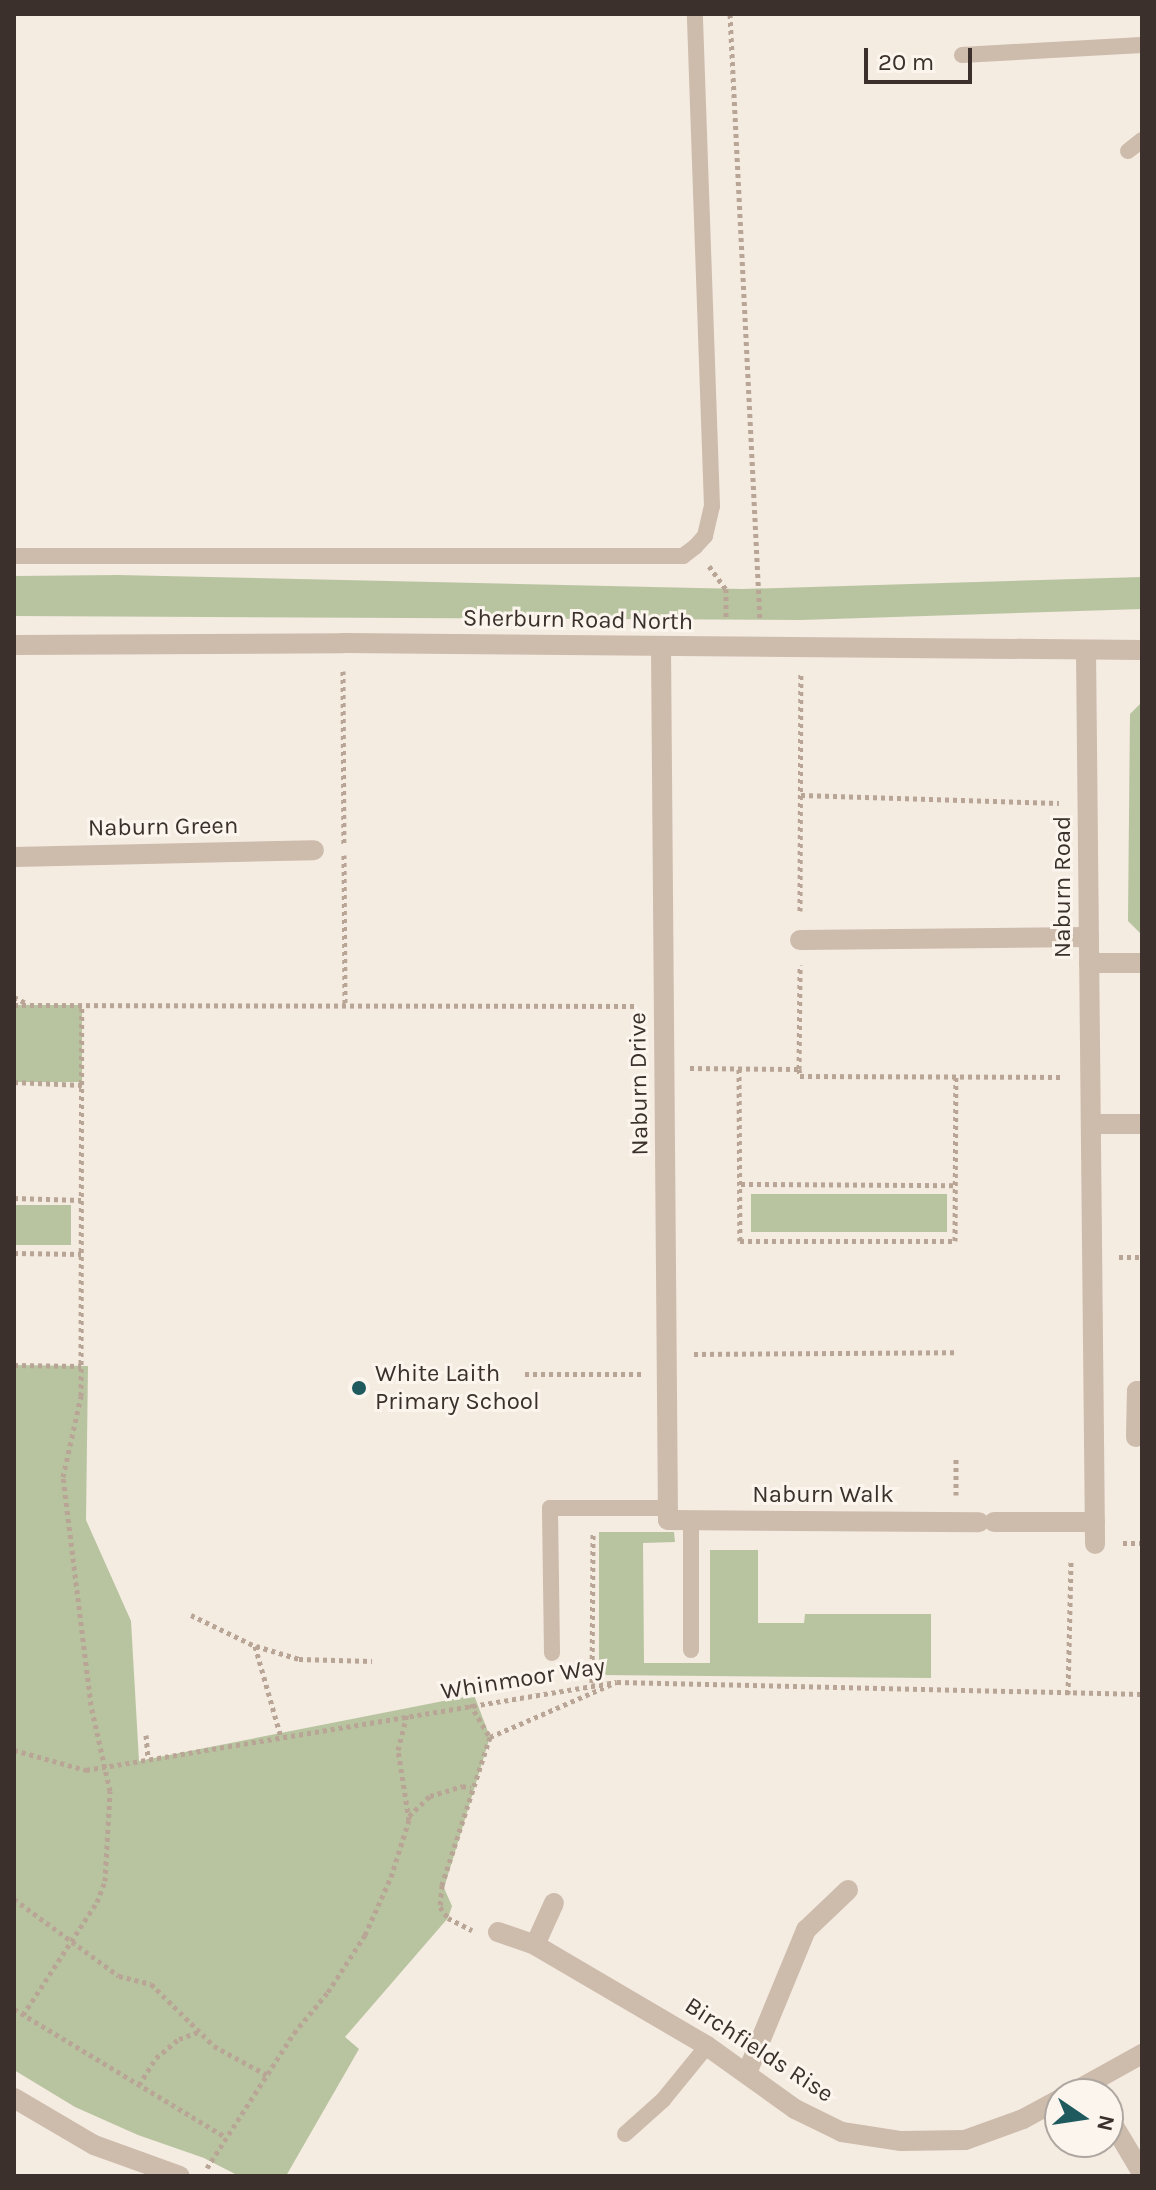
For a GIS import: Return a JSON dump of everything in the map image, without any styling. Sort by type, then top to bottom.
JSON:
[{"type":"street","name":"Sherburn Road North","points":[[14,645],[343,643],[1142,650]]},
{"type":"street","name":"Naburn Drive","points":[[661,648],[668,1514]]},
{"type":"street","name":"Naburn Road","points":[[1086,650],[1095,1544]]},
{"type":"street","name":"Naburn Green","points":[[14,857],[314,850]]},
{"type":"street","points":[[800,940],[1089,937]]},
{"type":"street","points":[[1089,963],[1142,963]]},
{"type":"street","points":[[1091,1124],[1142,1124]]},
{"type":"street","points":[[1136,1437],[1137,1391],[1142,1391]]},
{"type":"street","name":"Naburn Walk","points":[[668,1514],[691,1520],[1095,1522]]},
{"type":"street","points":[[747,2073],[806,1930],[848,1890]]},
{"type":"street","points":[[535,1945],[554,1903]]},
{"type":"street","name":"Birchfields Rise","points":[[489,1932],[535,1945],[707,2046],[795,2109],[842,2132],[901,2141],[965,2140],[1023,2119],[1044,2108]]},
{"type":"street","points":[[1108,2078],[1142,2054]]},
{"type":"street","points":[[14,2098],[94,2145],[180,2176]]},
{"type":"street","points":[[1124,2143],[1142,2173]]},
{"type":"lane","points":[[14,556],[683,556],[695,547],[705,536],[712,506],[695,14]]},
{"type":"lane","points":[[962,55],[1142,45]]},
{"type":"lane","points":[[1128,151],[1142,140]]},
{"type":"lane","points":[[552,1653],[550,1508],[668,1514]]},
{"type":"lane","points":[[691,1520],[691,1650]]},
{"type":"lane","points":[[625,2134],[663,2100],[707,2046]]},
{"type":"path","points":[[730,14],[761,648]]},
{"type":"path","points":[[695,547],[726,589],[727,648]]},
{"type":"path","points":[[343,643],[345,1006]]},
{"type":"path","points":[[801,648],[800,1076],[1091,1077]]},
{"type":"path","points":[[801,795],[1088,804]]},
{"type":"path","points":[[14,997],[30,1005]]},
{"type":"path","points":[[14,1005],[664,1006]]},
{"type":"path","points":[[23,2015],[97,1902],[105,1881],[110,1791],[91,1705],[63,1477],[81,1396],[82,1005]]},
{"type":"path","points":[[665,1068],[799,1069]]},
{"type":"path","points":[[739,1069],[740,1241],[955,1241],[956,1077]]},
{"type":"path","points":[[14,1082],[82,1085]]},
{"type":"path","points":[[741,1184],[956,1185]]},
{"type":"path","points":[[14,1198],[81,1200]]},
{"type":"path","points":[[14,1253],[81,1254]]},
{"type":"path","points":[[525,1374],[667,1364],[957,1352]]},
{"type":"path","points":[[14,1365],[81,1366]]},
{"type":"path","points":[[956,1456],[956,1521]]},
{"type":"path","points":[[592,1683],[593,1508]]},
{"type":"path","points":[[1068,1694],[1071,1550],[1095,1544]]},
{"type":"path","points":[[191,1615],[255,1646],[299,1659],[372,1661]]},
{"type":"path","points":[[255,1646],[281,1737]]},
{"type":"path","points":[[489,1932],[448,1918],[440,1907],[442,1885],[490,1737],[617,1682]]},
{"type":"path","name":"Whinmoor Way","points":[[14,1750],[86,1770],[592,1683],[1142,1694]]},
{"type":"path","points":[[470,1704],[490,1737]]},
{"type":"path","points":[[202,2176],[267,2075],[365,1935],[391,1877],[408,1817],[398,1750],[407,1715]]},
{"type":"path","points":[[146,1735],[148,1759]]},
{"type":"path","points":[[408,1817],[430,1796],[462,1786],[471,1788]]},
{"type":"path","points":[[14,1899],[119,1976],[151,1984],[214,2046],[267,2075]]},
{"type":"path","points":[[14,2009],[225,2138]]},
{"type":"path","points":[[139,2085],[156,2058],[179,2039],[198,2032]]},
{"type":"green space","points":[[118,575],[742,589],[1142,577],[1142,609],[801,620],[14,616],[14,576]]},
{"type":"green space","points":[[1142,702],[1142,935],[1128,921],[1130,714]]},
{"type":"green space","points":[[14,1005],[82,1005],[82,1082],[14,1082]]},
{"type":"green space","points":[[751,1194],[947,1194],[947,1232],[751,1232]]},
{"type":"green space","points":[[14,1205],[71,1205],[71,1245],[14,1245]]},
{"type":"green space","points":[[14,1365],[88,1366],[86,1520],[131,1621],[139,1761],[474,1695],[490,1737],[444,1888],[452,1906],[448,1918],[345,2037],[359,2049],[286,2176],[239,2176],[204,2158],[138,2135],[75,2107],[14,2070]]},
{"type":"green space","points":[[599,1532],[674,1532],[675,1542],[643,1543],[644,1663],[710,1663],[710,1550],[758,1550],[758,1623],[804,1623],[805,1614],[931,1614],[931,1678],[599,1675]]},
{"type":"place","name":"White Laith Primary School","points":[[359,1388]]}]
